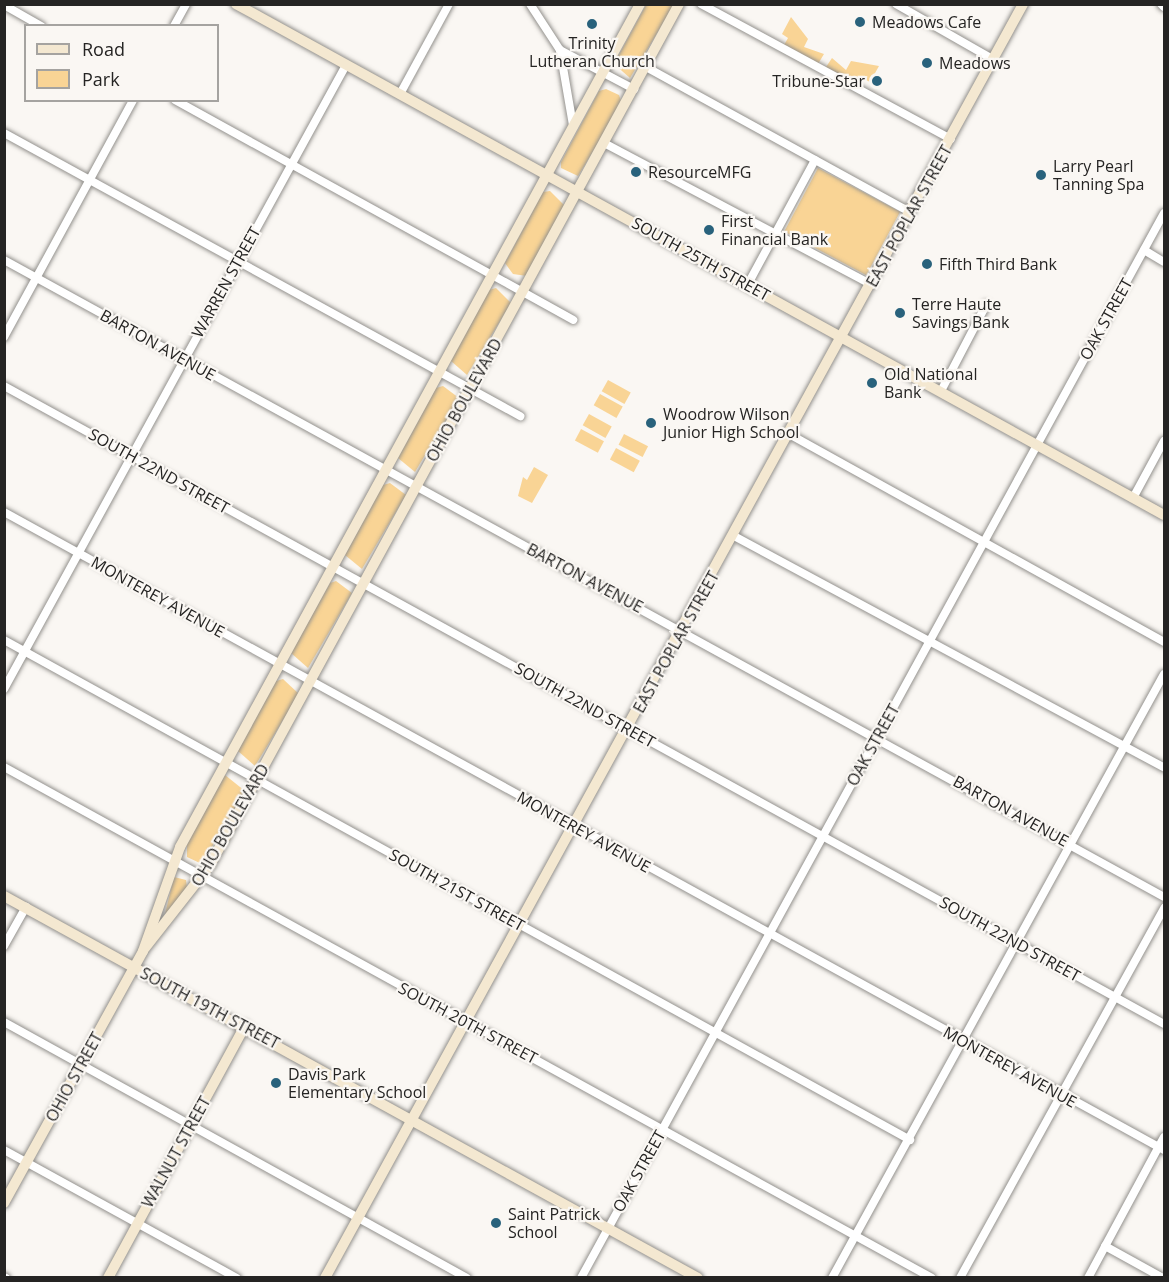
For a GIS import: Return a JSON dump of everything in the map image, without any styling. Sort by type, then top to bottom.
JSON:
[{"type":"street","points":[[175,24],[186,4]]},
{"type":"street","name":"SOUTH 25TH STREET","points":[[236,4],[1038,443],[1164,515]]},
{"type":"street","points":[[400,94],[449,4]]},
{"type":"street","points":[[530,4],[560,50],[573,125]]},
{"type":"street","name":"OHIO BOULEVARD","points":[[143,951],[173,862],[225,762],[640,4]]},
{"type":"street","name":"OHIO BOULEVARD","points":[[143,951],[202,878],[679,4]]},
{"type":"street","points":[[701,4],[951,139]]},
{"type":"street","points":[[896,4],[994,60]]},
{"type":"street","name":"EAST POPLAR STREET","points":[[325,1278],[844,337],[1023,4]]},
{"type":"street","points":[[6,8],[37,24]]},
{"type":"street","points":[[560,50],[634,89]]},
{"type":"street","name":"WARREN STREET","points":[[4,689],[346,65]]},
{"type":"street","points":[[646,67],[910,212]]},
{"type":"street","points":[[4,337],[132,102]]},
{"type":"street","points":[[179,102],[573,320]]},
{"type":"street","points":[[4,133],[520,416]]},
{"type":"street","points":[[604,143],[872,285]]},
{"type":"street","points":[[748,284],[815,160]]},
{"type":"street","name":"OAK STREET","points":[[581,1278],[1164,213]]},
{"type":"street","points":[[1144,250],[1164,262]]},
{"type":"street","name":"BARTON AVENUE","points":[[4,260],[385,470],[878,737],[1164,897]]},
{"type":"street","points":[[941,391],[987,305]]},
{"type":"street","name":"SOUTH 22ND STREET","points":[[4,386],[1164,1024]]},
{"type":"street","points":[[789,434],[1164,642]]},
{"type":"street","points":[[1133,498],[1164,441]]},
{"type":"street","name":"MONTEREY AVENUE","points":[[4,512],[310,683],[1162,1149]]},
{"type":"street","points":[[734,536],[931,639],[1164,768]]},
{"type":"street","name":"SOUTH 21ST STREET","points":[[4,640],[910,1140]]},
{"type":"street","points":[[832,1278],[964,1042],[1164,674]]},
{"type":"street","name":"SOUTH 20TH STREET","points":[[4,768],[933,1278]]},
{"type":"street","name":"SOUTH 19TH STREET","points":[[4,896],[245,1026],[698,1278]]},
{"type":"street","points":[[4,946],[26,908]]},
{"type":"street","points":[[960,1278],[1164,908]]},
{"type":"street","name":"OHIO STREET","points":[[4,1203],[143,951]]},
{"type":"street","points":[[4,1022],[466,1278]]},
{"type":"street","name":"WALNUT STREET","points":[[108,1278],[245,1026]]},
{"type":"street","points":[[1088,1278],[1162,1149],[1164,1137]]},
{"type":"street","points":[[4,1150],[237,1278]]},
{"type":"street","points":[[1105,1246],[1163,1278]]},
{"type":"green space","points":[[646,5],[674,5],[630,78],[614,64]]},
{"type":"green space","points":[[791,17],[808,39],[804,47],[824,54],[818,64],[784,45],[788,38],[782,34]]},
{"type":"green space","points":[[832,58],[846,70],[851,61],[879,66],[870,82],[864,79],[860,85],[826,67]]},
{"type":"green space","points":[[606,89],[619,95],[622,104],[578,176],[561,168],[561,162],[599,91]]},
{"type":"green space","points":[[818,168],[900,212],[866,275],[784,232]]},
{"type":"green space","points":[[550,191],[565,206],[527,276],[513,274],[505,263],[543,192]]},
{"type":"green space","points":[[496,288],[511,303],[467,375],[451,361],[489,290]]},
{"type":"green space","points":[[608,380],[631,393],[624,404],[602,391]]},
{"type":"green space","points":[[443,386],[459,398],[415,472],[398,458],[436,388]]},
{"type":"green space","points":[[600,394],[623,407],[616,418],[594,405]]},
{"type":"green space","points":[[589,414],[612,427],[605,438],[583,425]]},
{"type":"green space","points":[[581,429],[604,441],[598,453],[575,440]]},
{"type":"green space","points":[[624,434],[648,446],[643,457],[619,445]]},
{"type":"green space","points":[[616,448],[640,461],[634,472],[610,459]]},
{"type":"green space","points":[[534,467],[548,475],[532,503],[518,496],[523,477],[527,480]]},
{"type":"green space","points":[[390,483],[406,495],[362,569],[345,555],[383,485]]},
{"type":"green space","points":[[336,581],[352,593],[308,668],[291,653],[330,583]]},
{"type":"green space","points":[[283,679],[299,694],[255,766],[238,751],[276,681]]},
{"type":"green space","points":[[225,775],[245,791],[202,864],[187,857],[187,844]]},
{"type":"green space","points":[[174,877],[186,880],[187,888],[165,914]]},
{"type":"place","name":"Meadows Cafe","points":[[860,22]]},
{"type":"place","name":"Trinity Lutheran Church","points":[[592,24]]},
{"type":"place","name":"Meadows","points":[[927,63]]},
{"type":"place","name":"Tribune-Star","points":[[877,81]]},
{"type":"place","name":"ResourceMFG","points":[[636,172]]},
{"type":"place","name":"Larry Pearl Tanning Spa","points":[[1041,175]]},
{"type":"place","name":"First Financial Bank","points":[[709,230]]},
{"type":"place","name":"Fifth Third Bank","points":[[927,264]]},
{"type":"place","name":"Terre Haute Savings Bank","points":[[900,313]]},
{"type":"place","name":"Old National Bank","points":[[872,383]]},
{"type":"place","name":"Woodrow Wilson Junior High School","points":[[651,423]]},
{"type":"place","name":"Davis Park Elementary School","points":[[276,1083]]},
{"type":"place","name":"Saint Patrick School","points":[[496,1223]]}]
